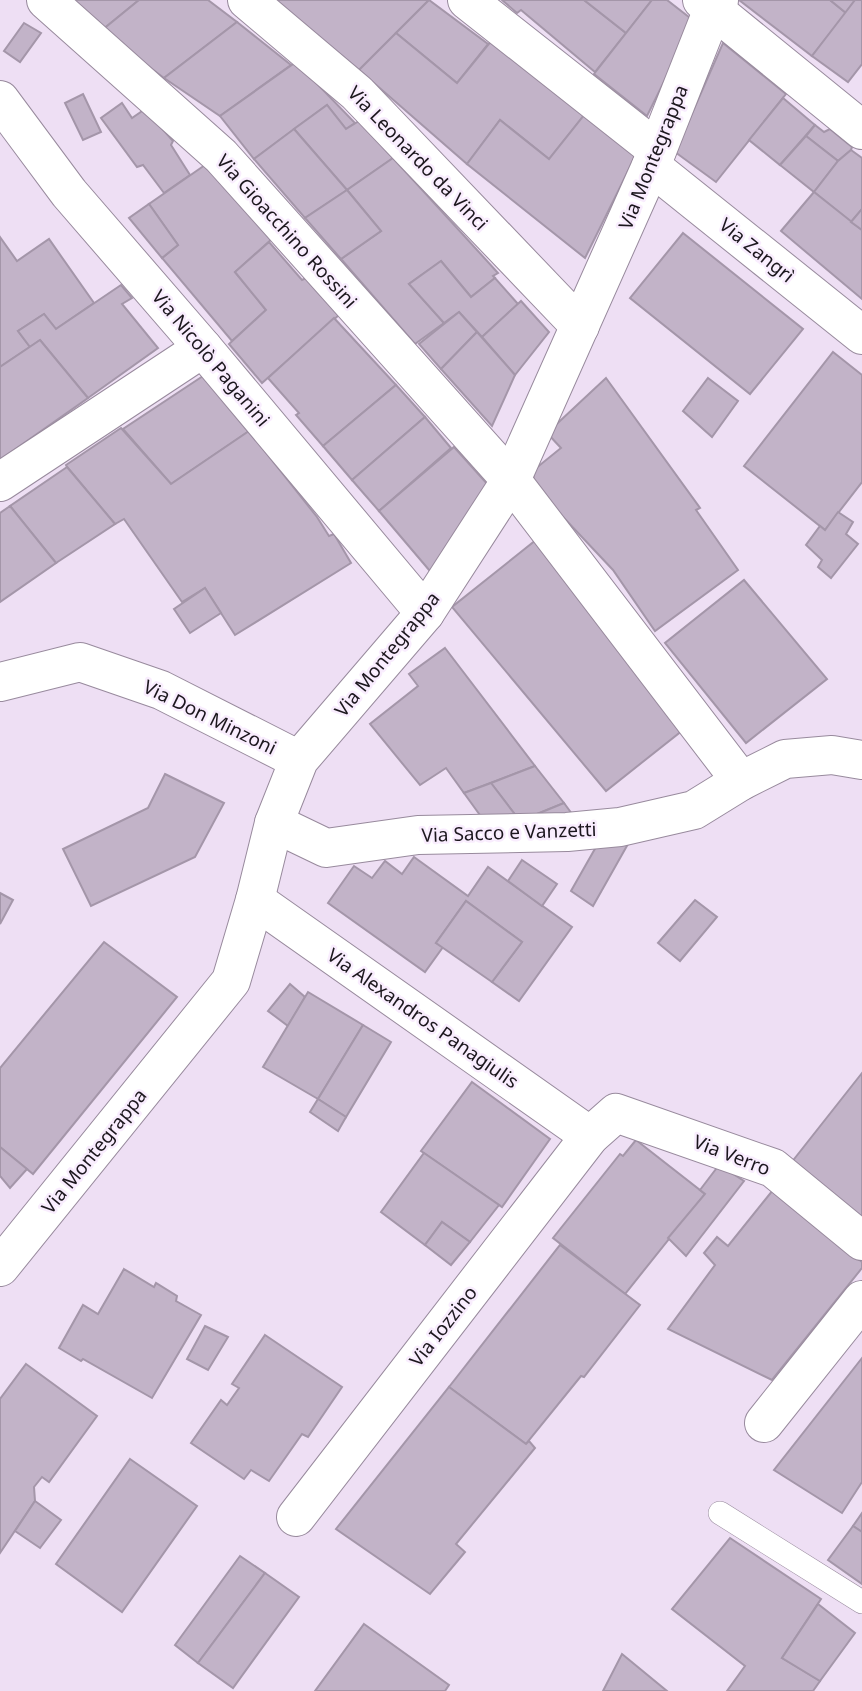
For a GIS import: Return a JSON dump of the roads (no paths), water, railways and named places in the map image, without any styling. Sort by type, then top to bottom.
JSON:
[{"type":"street","name":"Via Gioacchino Rossini","points":[[46,0],[221,156],[511,480]]},
{"type":"street","name":"Via Leonardo da Vinci","points":[[247,0],[357,93],[580,326]]},
{"type":"street","name":"Via Zangrì","points":[[467,0],[862,335]]},
{"type":"street","name":"Via Montegrappa","points":[[0,1267],[231,981],[274,823],[299,760],[425,613],[511,480],[654,158],[711,3]]},
{"type":"street","points":[[711,3],[862,130]]},
{"type":"street","name":"Via Nicolò Paganini","points":[[0,100],[69,193],[425,613]]},
{"type":"street","points":[[0,482],[203,348]]},
{"type":"street","points":[[511,480],[741,781]]},
{"type":"street","name":"Via Don Minzoni","points":[[0,682],[80,662],[161,690],[299,760]]},
{"type":"street","name":"Via Sacco e Vanzetti","points":[[274,823],[326,848],[418,835],[567,832],[620,827],[694,810],[741,781],[785,759],[832,755],[862,760]]},
{"type":"street","name":"Via Alexandros Panagiulis","points":[[255,900],[590,1136]]},
{"type":"street","name":"Via Verro","points":[[590,1136],[616,1113],[774,1168],[862,1241]]},
{"type":"street","name":"Via Iozzino","points":[[296,1517],[590,1136]]},
{"type":"street","points":[[764,1423],[862,1300]]},
{"type":"lane","points":[[720,1513],[862,1602]]}]
